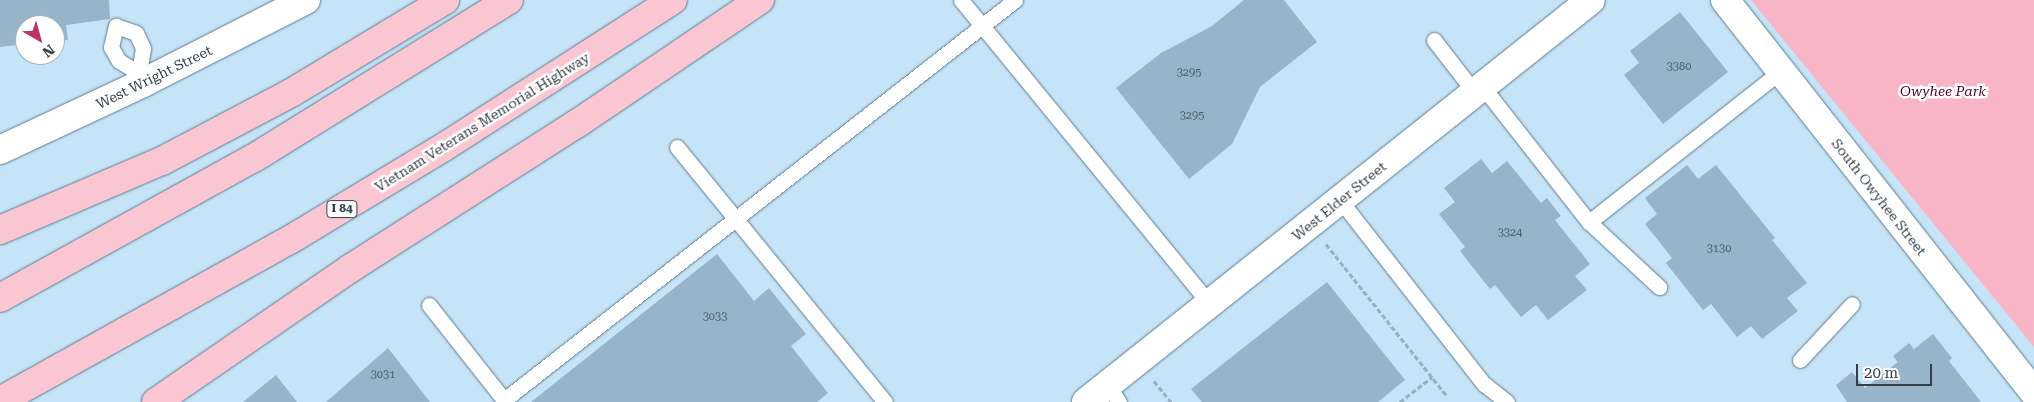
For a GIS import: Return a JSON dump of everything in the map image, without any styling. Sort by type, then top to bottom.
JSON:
[{"type":"highway","points":[[0,230],[162,161],[291,93],[445,0]]},
{"type":"highway","points":[[0,298],[254,158],[509,0]]},
{"type":"highway","name":"Vietnam Veterans Memorial Highway","points":[[0,401],[298,235],[461,137],[673,0]]},
{"type":"highway","points":[[156,402],[351,268],[578,124],[760,0]]},
{"type":"street","name":"West Wright Street","points":[[0,150],[141,78],[306,0]]},
{"type":"street","name":"West Elder Street","points":[[1086,402],[1114,393],[1210,304],[1591,0]]},
{"type":"street","name":"South Owyhee Street","points":[[1725,0],[2034,392]]},
{"type":"lane","points":[[960,0],[1210,304]]},
{"type":"lane","points":[[429,305],[504,400],[1015,0]]},
{"type":"lane","points":[[1434,40],[1479,90],[1589,222],[1658,287]]},
{"type":"lane","points":[[1589,222],[1781,71]]},
{"type":"lane","points":[[677,147],[885,402]]},
{"type":"lane","points":[[1340,200],[1484,384],[1507,402]]},
{"type":"lane","points":[[1800,360],[1852,304]]},
{"type":"path","points":[[1326,243],[1446,395]]},
{"type":"path","points":[[1400,402],[1432,377]]},
{"type":"path","points":[[1153,379],[1171,402]]},
{"type":"green space","name":"Owyhee Park","points":[[1751,0],[2034,0],[2034,347]]},
{"type":"building","points":[[0,0],[109,0],[110,19],[66,25],[68,40],[65,40],[65,15],[15,15],[15,45],[0,47]]},
{"type":"building","points":[[1244,0],[1284,0],[1317,42],[1260,87],[1232,144],[1189,179],[1116,88],[1161,53],[1212,26]]},
{"type":"building","points":[[1680,12],[1728,72],[1663,124],[1624,75],[1639,63],[1630,51]]},
{"type":"building","points":[[1481,159],[1492,173],[1507,161],[1541,203],[1547,198],[1561,216],[1555,220],[1590,264],[1575,276],[1587,290],[1548,320],[1536,305],[1521,317],[1495,285],[1490,289],[1460,251],[1465,247],[1439,214],[1455,202],[1444,188]]},
{"type":"building","points":[[1687,165],[1698,179],[1716,165],[1775,238],[1772,240],[1807,283],[1787,298],[1798,311],[1762,339],[1751,326],[1737,337],[1711,304],[1703,310],[1666,263],[1672,258],[1645,224],[1657,214],[1645,198]]},
{"type":"building","points":[[717,254],[754,301],[769,288],[806,334],[791,346],[828,393],[817,402],[531,402]]},
{"type":"building","points":[[1327,282],[1405,380],[1378,402],[1202,402],[1191,389]]},
{"type":"building","points":[[1933,334],[1952,358],[1949,361],[1981,402],[1847,402],[1836,385],[1852,372],[1865,388],[1898,362],[1893,356],[1909,343],[1914,349]]},
{"type":"building","points":[[388,348],[430,402],[326,402]]},
{"type":"building","points":[[276,375],[297,402],[243,402]]}]
